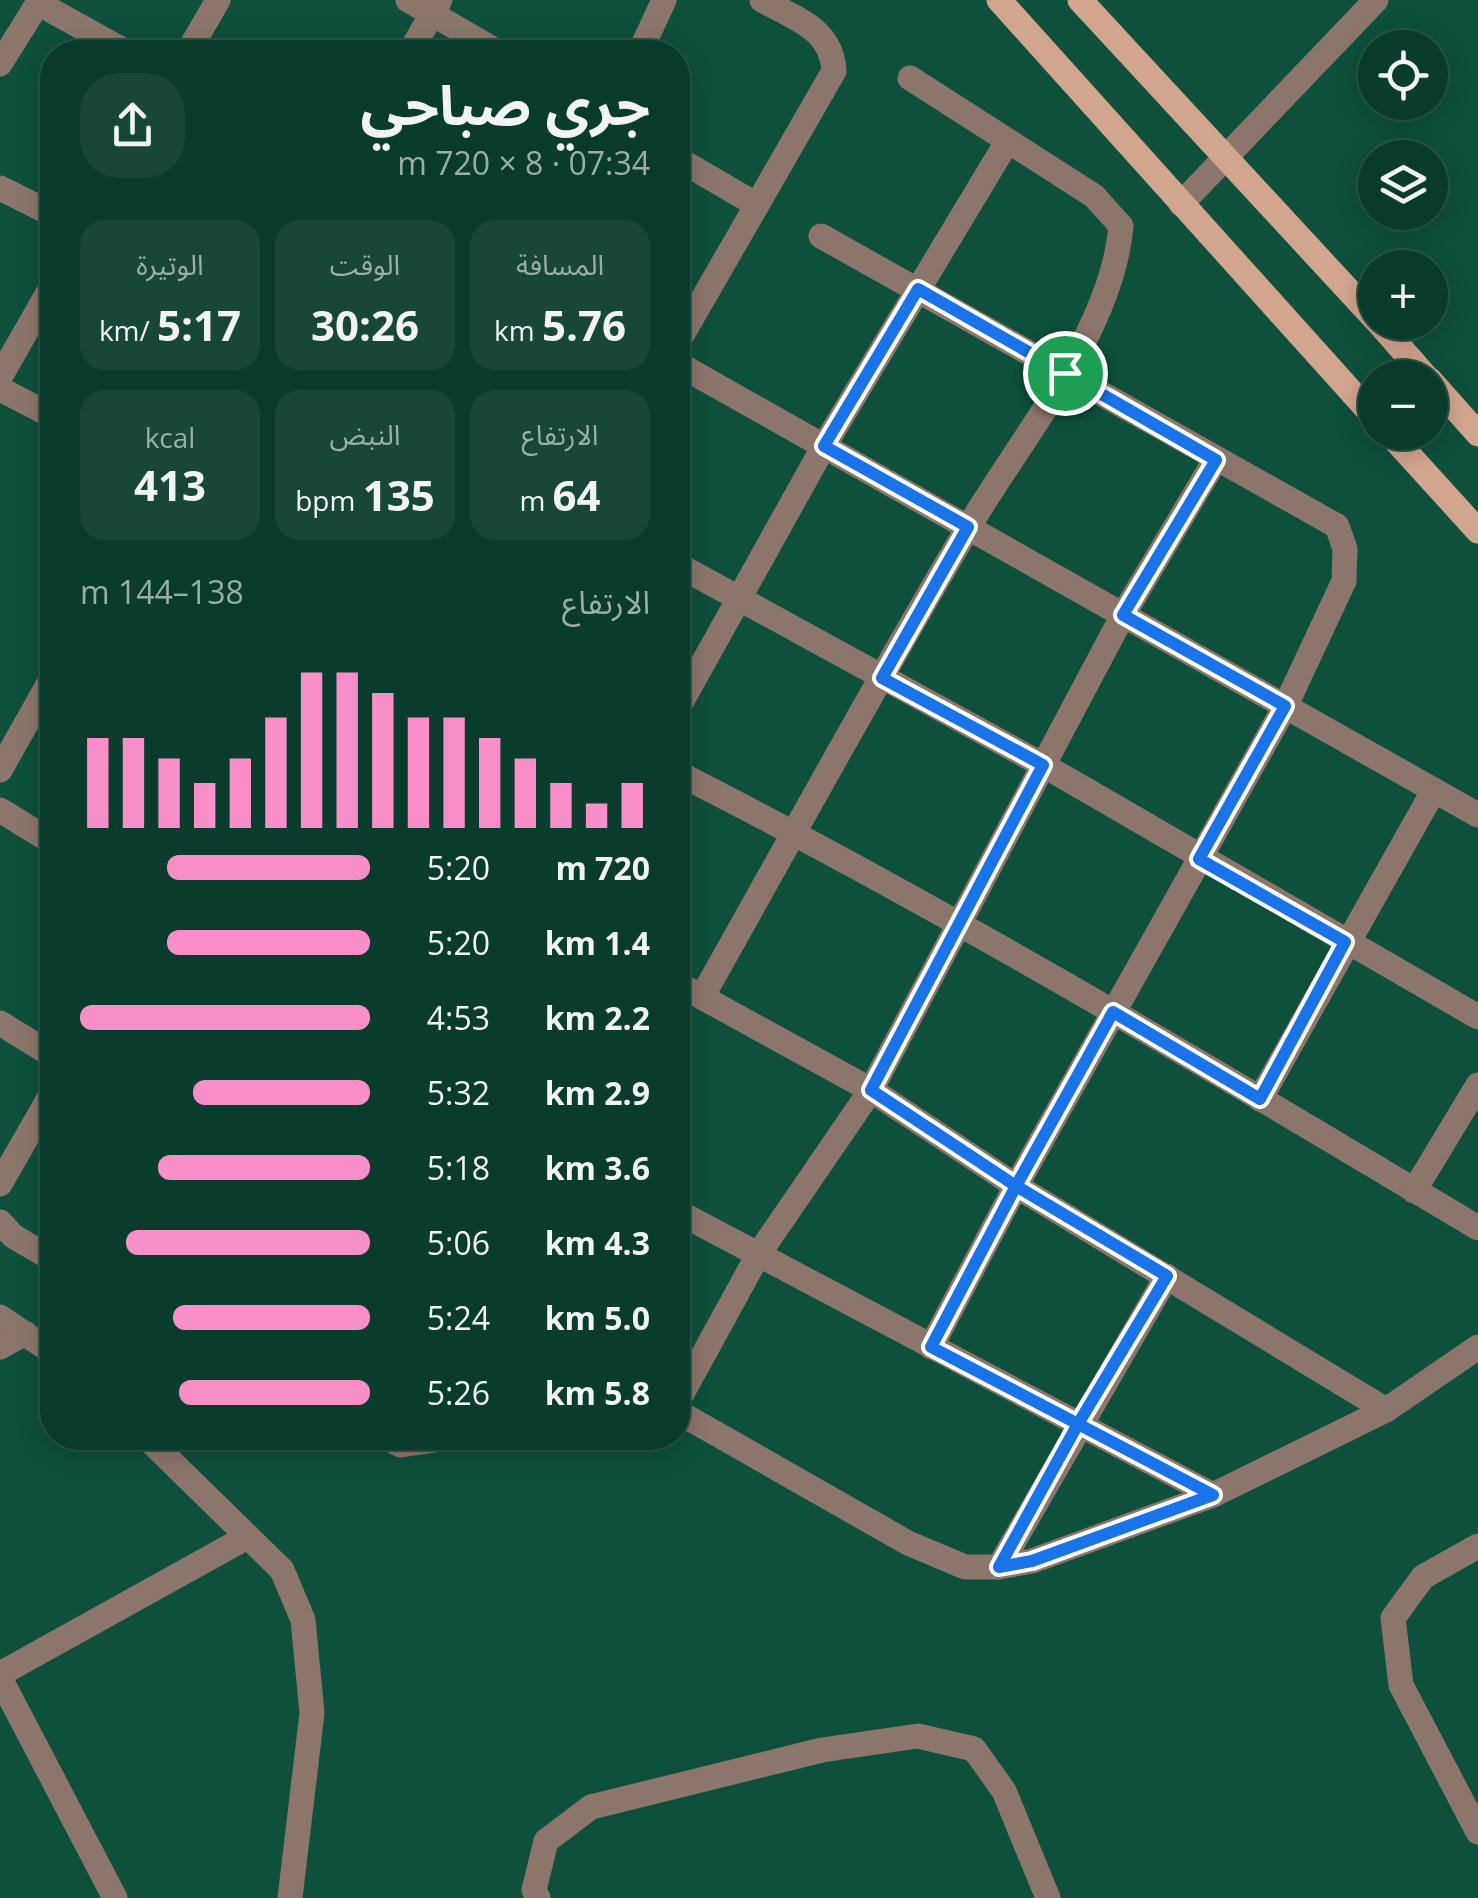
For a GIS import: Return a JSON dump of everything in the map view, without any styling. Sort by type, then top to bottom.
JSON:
[{"type":"main road","points":[[999,0],[1358,399]]},
{"type":"main road","points":[[1080,0],[1358,301]]},
{"type":"main road","points":[[1393,340],[1412,360]]},
{"type":"main road","points":[[1448,400],[1478,434]]},
{"type":"main road","points":[[1404,450],[1478,531]]},
{"type":"street","points":[[195,40],[218,0]]},
{"type":"street","points":[[408,0],[436,7],[481,40]]},
{"type":"street","points":[[646,40],[664,0]]},
{"type":"street","points":[[690,321],[834,72],[833,51],[824,35],[762,0]]},
{"type":"street","points":[[1180,204],[1376,0]]},
{"type":"street","points":[[0,64],[39,1],[106,40]]},
{"type":"street","points":[[417,40],[436,7]]},
{"type":"street","points":[[702,997],[968,527],[1065,373],[1118,264],[1121,226],[1094,196],[910,78]]},
{"type":"street","points":[[690,687],[824,446],[1007,142]]},
{"type":"street","points":[[690,166],[756,205]]},
{"type":"street","points":[[0,188],[40,208]]},
{"type":"street","points":[[821,236],[1337,526],[1345,548],[1344,582],[1285,706],[1016,1186],[931,1347]]},
{"type":"street","points":[[0,378],[40,307]]},
{"type":"street","points":[[690,371],[1478,815]]},
{"type":"street","points":[[0,390],[40,410]]},
{"type":"street","points":[[690,1379],[758,1255],[871,1090],[1123,615],[1216,460]]},
{"type":"street","points":[[690,571],[1043,765],[1199,859],[1478,1017]]},
{"type":"street","points":[[0,770],[40,699]]},
{"type":"street","points":[[690,779],[795,833],[1113,1012],[1478,1228]]},
{"type":"street","points":[[1260,1099],[1434,790]]},
{"type":"street","points":[[0,810],[40,835]]},
{"type":"street","points":[[690,990],[871,1090],[1016,1186],[1386,1410]]},
{"type":"street","points":[[0,1023],[40,1048]]},
{"type":"street","points":[[1414,1190],[1478,1085]]},
{"type":"street","points":[[0,1184],[40,1113]]},
{"type":"street","points":[[690,1218],[1213,1495]]},
{"type":"street","points":[[0,1222],[13,1236],[40,1252]]},
{"type":"street","points":[[999,1567],[1078,1424],[1167,1276]]},
{"type":"street","points":[[0,1317],[40,1344]]},
{"type":"street","points":[[0,1347],[24,1334]]},
{"type":"street","points":[[690,1419],[908,1542],[965,1567],[999,1567],[1032,1561],[1213,1495],[1386,1410],[1478,1346]]},
{"type":"street","points":[[159,1450],[282,1570],[303,1620],[312,1713],[290,1898]]},
{"type":"street","points":[[115,1898],[0,1676],[247,1537]]},
{"type":"street","points":[[1478,1546],[1423,1577],[1392,1618],[1400,1685],[1478,1832]]},
{"type":"street","points":[[538,1898],[534,1890],[546,1841],[590,1807],[822,1750],[918,1736],[974,1748],[1004,1791],[1048,1898]]},
{"type":"route","points":[[1065,373],[918,289],[824,446],[968,527],[882,678],[1043,765],[871,1090],[1016,1186],[931,1347],[1078,1424],[999,1567],[1032,1561],[1213,1495],[1078,1424],[1167,1276],[1016,1186],[1113,1012],[1260,1099],[1345,942],[1199,859],[1285,706],[1123,615],[1216,460],[1065,373]]}]
